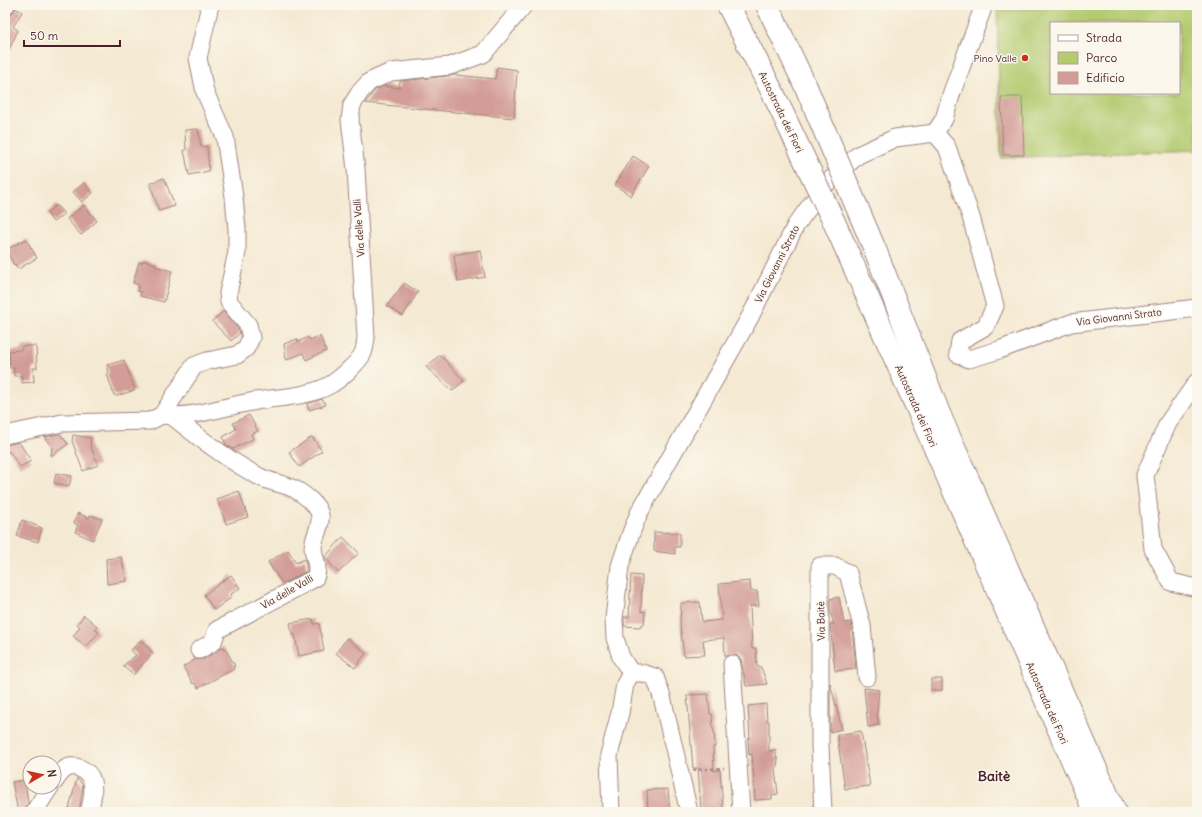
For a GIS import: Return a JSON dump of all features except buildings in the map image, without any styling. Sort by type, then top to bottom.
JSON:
[{"type":"highway","name":"Autostrada dei Fiori","points":[[728,5],[773,93],[834,222],[932,419],[1115,812]]},
{"type":"highway","name":"Autostrada dei Fiori","points":[[767,5],[806,87],[876,252],[932,419],[1095,812]]},
{"type":"street","points":[[167,416],[194,366],[208,361],[237,355],[246,348],[251,338],[248,325],[229,302],[228,293],[237,252],[237,229],[234,198],[225,138],[205,92],[198,58],[210,5]]},
{"type":"street","name":"Via delle Valli","points":[[5,434],[62,423],[150,421],[167,416],[220,410],[317,390],[331,385],[342,376],[363,353],[366,338],[366,319],[358,226],[356,169],[350,120],[352,105],[360,92],[369,82],[391,72],[450,66],[483,54],[524,5]]},
{"type":"street","points":[[935,133],[944,119],[952,92],[984,5]]},
{"type":"street","name":"Via Giovanni Strato","points":[[631,673],[621,657],[615,638],[614,620],[620,566],[639,513],[750,317],[796,225],[826,184],[858,155],[895,138],[935,133],[947,147],[971,217],[994,306],[986,326],[960,341],[958,354],[969,360],[1071,323],[1197,308]]},
{"type":"street","points":[[1197,382],[1168,422],[1145,475],[1153,549],[1171,582],[1197,588]]},
{"type":"street","name":"Via delle Valli","points":[[167,416],[241,466],[261,477],[296,490],[316,506],[320,515],[320,522],[313,547],[314,558],[318,568],[315,578],[217,630],[213,642],[199,650]]},
{"type":"street","name":"Via Baitè","points":[[823,812],[820,744],[820,566],[835,566],[848,573],[862,626],[867,677]]},
{"type":"street","points":[[732,664],[741,812]]},
{"type":"street","points":[[611,812],[609,755],[620,713],[625,684],[631,673],[642,673],[655,678],[662,697],[689,812]]},
{"type":"street","points":[[62,772],[64,769],[71,767],[79,768],[88,774],[92,780],[93,788],[89,812]]},
{"type":"street","points":[[34,812],[45,795]]},
{"type":"path","points":[[694,770],[726,768]]},
{"type":"green space","name":"Pino Valle","points":[[1118,5],[1197,5],[1197,150],[1001,158],[997,10]]},
{"type":"place","name":"Pino Valle","points":[[1025,58]]},
{"type":"district","name":"Baitè","points":[[994,776]]}]
